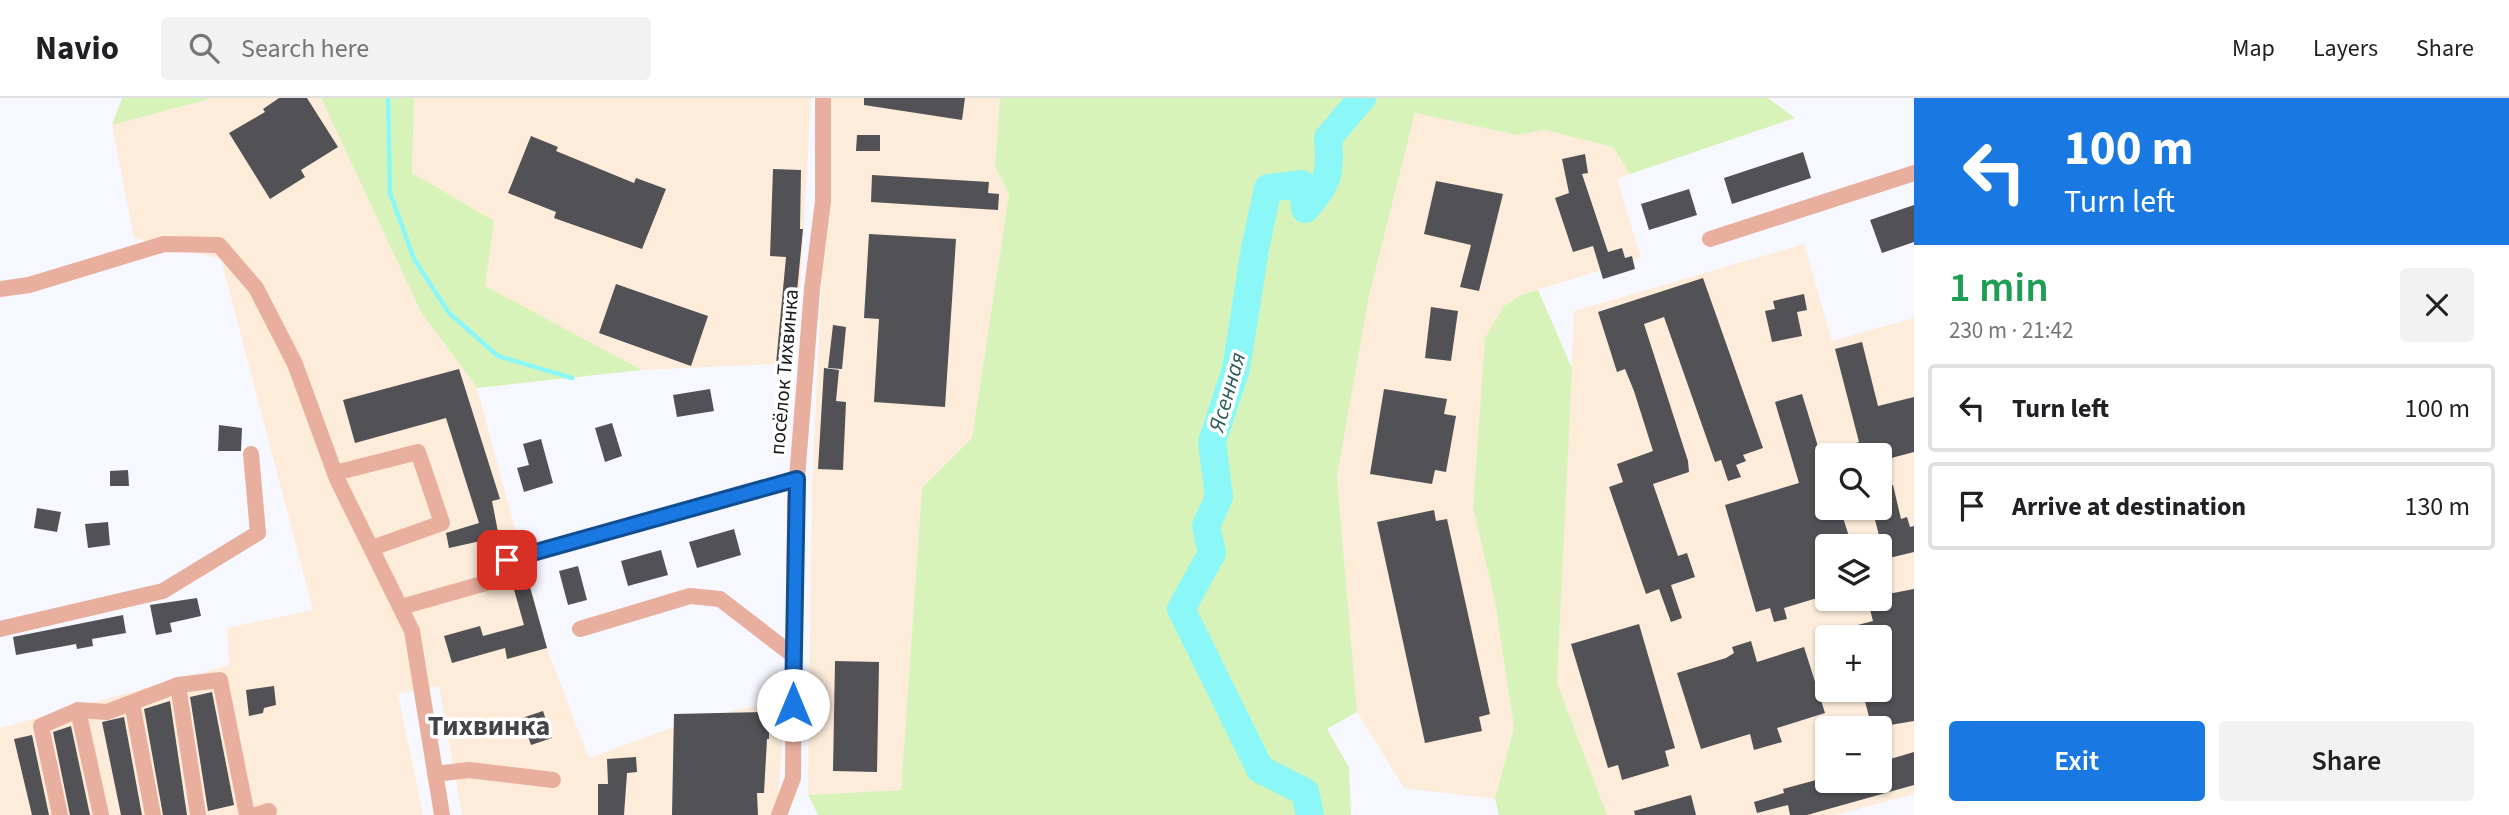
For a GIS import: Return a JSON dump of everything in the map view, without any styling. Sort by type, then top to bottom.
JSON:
[{"type":"street","name":"посёлок Тихвинка","points":[[779,815],[793,778],[797,479],[812,289],[823,201],[823,98]]},
{"type":"street","points":[[1710,239],[1914,173]]},
{"type":"street","points":[[0,289],[29,285],[164,244],[219,245],[256,288],[295,364],[335,472],[412,631],[442,815]]},
{"type":"street","points":[[335,472],[418,452],[442,523],[372,548]]},
{"type":"street","points":[[0,629],[163,591],[258,533],[251,453]]},
{"type":"street","points":[[401,607],[513,575],[507,560],[797,479]]},
{"type":"street","points":[[580,629],[690,596],[720,599],[794,656]]},
{"type":"street","points":[[60,815],[41,726],[78,710],[107,712],[178,685],[220,680],[247,815]]},
{"type":"street","points":[[178,685],[198,815]]},
{"type":"street","points":[[132,703],[153,815]]},
{"type":"street","points":[[78,710],[101,815]]},
{"type":"street","points":[[435,775],[468,770],[553,780]]},
{"type":"shaded area","points":[[213,98],[321,98],[421,312],[477,388],[549,654],[589,758],[690,721],[785,699],[777,815],[462,815],[439,686],[398,694],[423,815],[0,815],[0,728],[229,665],[227,628],[313,610],[221,259],[134,238],[112,125]]},
{"type":"shaded area","points":[[414,98],[811,98],[796,363],[642,370],[484,286],[412,173]]},
{"type":"shaded area","points":[[830,98],[1000,98],[995,167],[1009,194],[972,438],[922,488],[901,790],[808,795],[812,487]]},
{"type":"shaded area","points":[[1415,113],[1517,135],[1544,130],[1613,147],[1630,174],[1617,179],[1641,258],[1521,295],[1477,446],[1473,507],[1495,602],[1514,728],[1495,799],[1404,788],[1357,712],[1337,476],[1369,296]]},
{"type":"shaded area","points":[[1804,244],[1832,341],[1914,318],[1914,794],[1836,815],[1607,815],[1557,683],[1574,311]]},
{"type":"green space","points":[[122,98],[213,98],[112,125]]},
{"type":"green space","points":[[321,98],[414,98],[412,173],[494,221],[485,286],[642,370],[477,388],[421,312]]},
{"type":"green space","points":[[1000,98],[1768,98],[1795,118],[1630,174],[1613,147],[1544,130],[1517,135],[1415,113],[1369,296],[1337,476],[1357,712],[1327,729],[1349,767],[1351,815],[818,815],[808,795],[901,790],[922,488],[972,438],[1009,194],[995,167]]},
{"type":"green space","points":[[1538,290],[1572,368],[1557,683],[1607,815],[1499,815],[1495,799],[1514,728],[1495,602],[1473,507],[1485,338],[1504,306],[1521,295]]},
{"type":"building","points":[[279,98],[307,98],[338,147],[301,170],[305,177],[270,199],[229,133],[265,112],[263,109]]},
{"type":"building","points":[[864,98],[965,98],[962,120],[864,105]]},
{"type":"building","points":[[857,135],[880,135],[880,151],[856,151]]},
{"type":"building","points":[[531,136],[558,147],[556,151],[634,183],[636,178],[666,189],[642,249],[554,218],[556,212],[508,193]]},
{"type":"building","points":[[1803,152],[1811,178],[1732,204],[1724,178]]},
{"type":"building","points":[[1585,154],[1588,173],[1582,174],[1608,252],[1622,248],[1625,258],[1632,256],[1635,269],[1603,279],[1593,246],[1573,252],[1555,198],[1569,193],[1562,159]]},
{"type":"building","points":[[773,169],[801,170],[800,229],[803,229],[790,365],[776,364],[786,257],[770,256]]},
{"type":"building","points":[[872,175],[989,182],[988,193],[999,194],[998,210],[871,202]]},
{"type":"building","points":[[1436,181],[1503,194],[1479,291],[1460,287],[1471,245],[1424,234]]},
{"type":"building","points":[[1689,189],[1697,215],[1649,230],[1641,204]]},
{"type":"building","points":[[1914,205],[1914,242],[1882,253],[1870,220]]},
{"type":"building","points":[[869,234],[956,239],[945,407],[874,402],[879,319],[864,318]]},
{"type":"building","points":[[1703,278],[1763,448],[1743,455],[1746,461],[1736,465],[1741,477],[1728,481],[1721,460],[1715,462],[1664,317],[1644,324],[1688,461],[1689,472],[1653,484],[1678,556],[1687,553],[1695,577],[1671,585],[1682,618],[1671,622],[1659,589],[1646,594],[1609,487],[1623,482],[1617,464],[1653,451],[1625,369],[1617,372],[1598,312]]},
{"type":"building","points":[[616,284],[708,316],[691,366],[599,333]]},
{"type":"building","points":[[1804,294],[1807,310],[1797,312],[1802,336],[1772,342],[1765,311],[1775,309],[1773,301]]},
{"type":"building","points":[[1431,307],[1458,311],[1451,361],[1425,358]]},
{"type":"building","points":[[833,325],[846,327],[842,369],[828,368]]},
{"type":"building","points":[[1862,342],[1878,406],[1914,397],[1914,452],[1892,458],[1892,443],[1856,443],[1859,442],[1835,349]]},
{"type":"building","points":[[824,368],[839,370],[836,401],[846,402],[843,470],[818,469]]},
{"type":"building","points":[[459,369],[500,499],[492,501],[499,537],[449,548],[446,533],[479,523],[446,418],[355,443],[343,400]]},
{"type":"building","points":[[710,389],[714,411],[677,417],[673,395]]},
{"type":"building","points":[[1384,389],[1447,399],[1444,414],[1456,416],[1446,472],[1435,470],[1432,484],[1370,474]]},
{"type":"building","points":[[1802,394],[1817,443],[1815,520],[1844,520],[1848,534],[1815,534],[1815,599],[1784,608],[1787,619],[1774,622],[1770,608],[1756,612],[1725,505],[1799,483],[1775,402]]},
{"type":"building","points":[[612,423],[622,456],[605,462],[595,428]]},
{"type":"building","points":[[219,425],[242,428],[241,451],[218,451]]},
{"type":"building","points":[[541,439],[553,483],[524,492],[517,468],[529,465],[523,444]]},
{"type":"building","points":[[128,470],[129,486],[110,486],[110,471]]},
{"type":"building","points":[[1892,485],[1901,519],[1907,517],[1910,527],[1914,526],[1914,552],[1892,557],[1892,534],[1879,534],[1875,520],[1892,520]]},
{"type":"building","points":[[37,508],[61,512],[57,532],[34,528]]},
{"type":"building","points":[[1434,510],[1436,521],[1447,519],[1490,714],[1479,717],[1482,731],[1425,743],[1377,522]]},
{"type":"building","points":[[108,522],[110,545],[88,548],[85,524]]},
{"type":"building","points":[[734,529],[741,555],[697,568],[689,542]]},
{"type":"building","points":[[661,550],[668,575],[628,586],[621,561]]},
{"type":"building","points":[[578,566],[587,600],[568,605],[559,571]]},
{"type":"building","points":[[528,580],[547,648],[507,659],[505,648],[452,663],[444,636],[480,626],[483,636],[524,625],[513,586]]},
{"type":"building","points":[[1914,589],[1914,721],[1892,725],[1892,716],[1869,716],[1865,702],[1892,702],[1892,625],[1858,625],[1873,621],[1870,611],[1892,611],[1892,593]]},
{"type":"building","points":[[197,598],[201,616],[170,623],[172,632],[156,635],[150,605]]},
{"type":"building","points":[[123,615],[126,633],[92,639],[93,646],[77,649],[76,644],[16,655],[13,637]]},
{"type":"building","points":[[1639,624],[1675,748],[1665,751],[1669,766],[1622,780],[1618,765],[1608,768],[1571,644]]},
{"type":"building","points":[[1751,641],[1757,662],[1804,647],[1815,682],[1815,702],[1822,702],[1825,713],[1777,728],[1782,742],[1754,750],[1750,734],[1701,749],[1677,673],[1726,658],[1734,653],[1732,647]]},
{"type":"building","points":[[835,661],[879,662],[877,772],[833,771]]},
{"type":"building","points":[[274,686],[276,705],[264,708],[263,713],[249,716],[246,690]]},
{"type":"building","points":[[212,692],[234,805],[208,811],[190,697]]},
{"type":"building","points":[[170,701],[187,815],[163,815],[144,709]]},
{"type":"building","points":[[543,711],[552,738],[531,745],[522,718]]},
{"type":"building","points":[[769,712],[764,793],[757,793],[758,815],[672,815],[674,714]]},
{"type":"building","points":[[124,717],[142,815],[121,815],[102,722]]},
{"type":"building","points":[[71,726],[90,815],[70,815],[53,732]]},
{"type":"building","points":[[32,735],[49,815],[32,815],[14,739]]},
{"type":"building","points":[[1914,752],[1914,785],[1892,791],[1892,758]]},
{"type":"building","points":[[636,757],[637,772],[627,773],[624,815],[598,815],[598,784],[608,784],[607,759]]},
{"type":"building","points":[[1815,780],[1815,793],[1885,793],[1807,815],[1790,815],[1788,805],[1757,813],[1754,802],[1784,793],[1783,789]]},
{"type":"building","points":[[1691,795],[1696,815],[1635,815],[1634,811]]},
{"type":"waterway","points":[[388,98],[390,193],[414,259],[449,313],[498,356],[572,378]]},
{"type":"waterway","name":"Ясенная","points":[[1310,815],[1305,792],[1260,769],[1181,609],[1212,553],[1206,526],[1219,497],[1212,442],[1236,369],[1255,249],[1268,188],[1302,184],[1305,209],[1319,192],[1327,176],[1328,138],[1362,98]]},
{"type":"district","name":"Тихвинка","points":[[489,726]]},
{"type":"route","points":[[507,560],[797,479],[793,705]]}]
